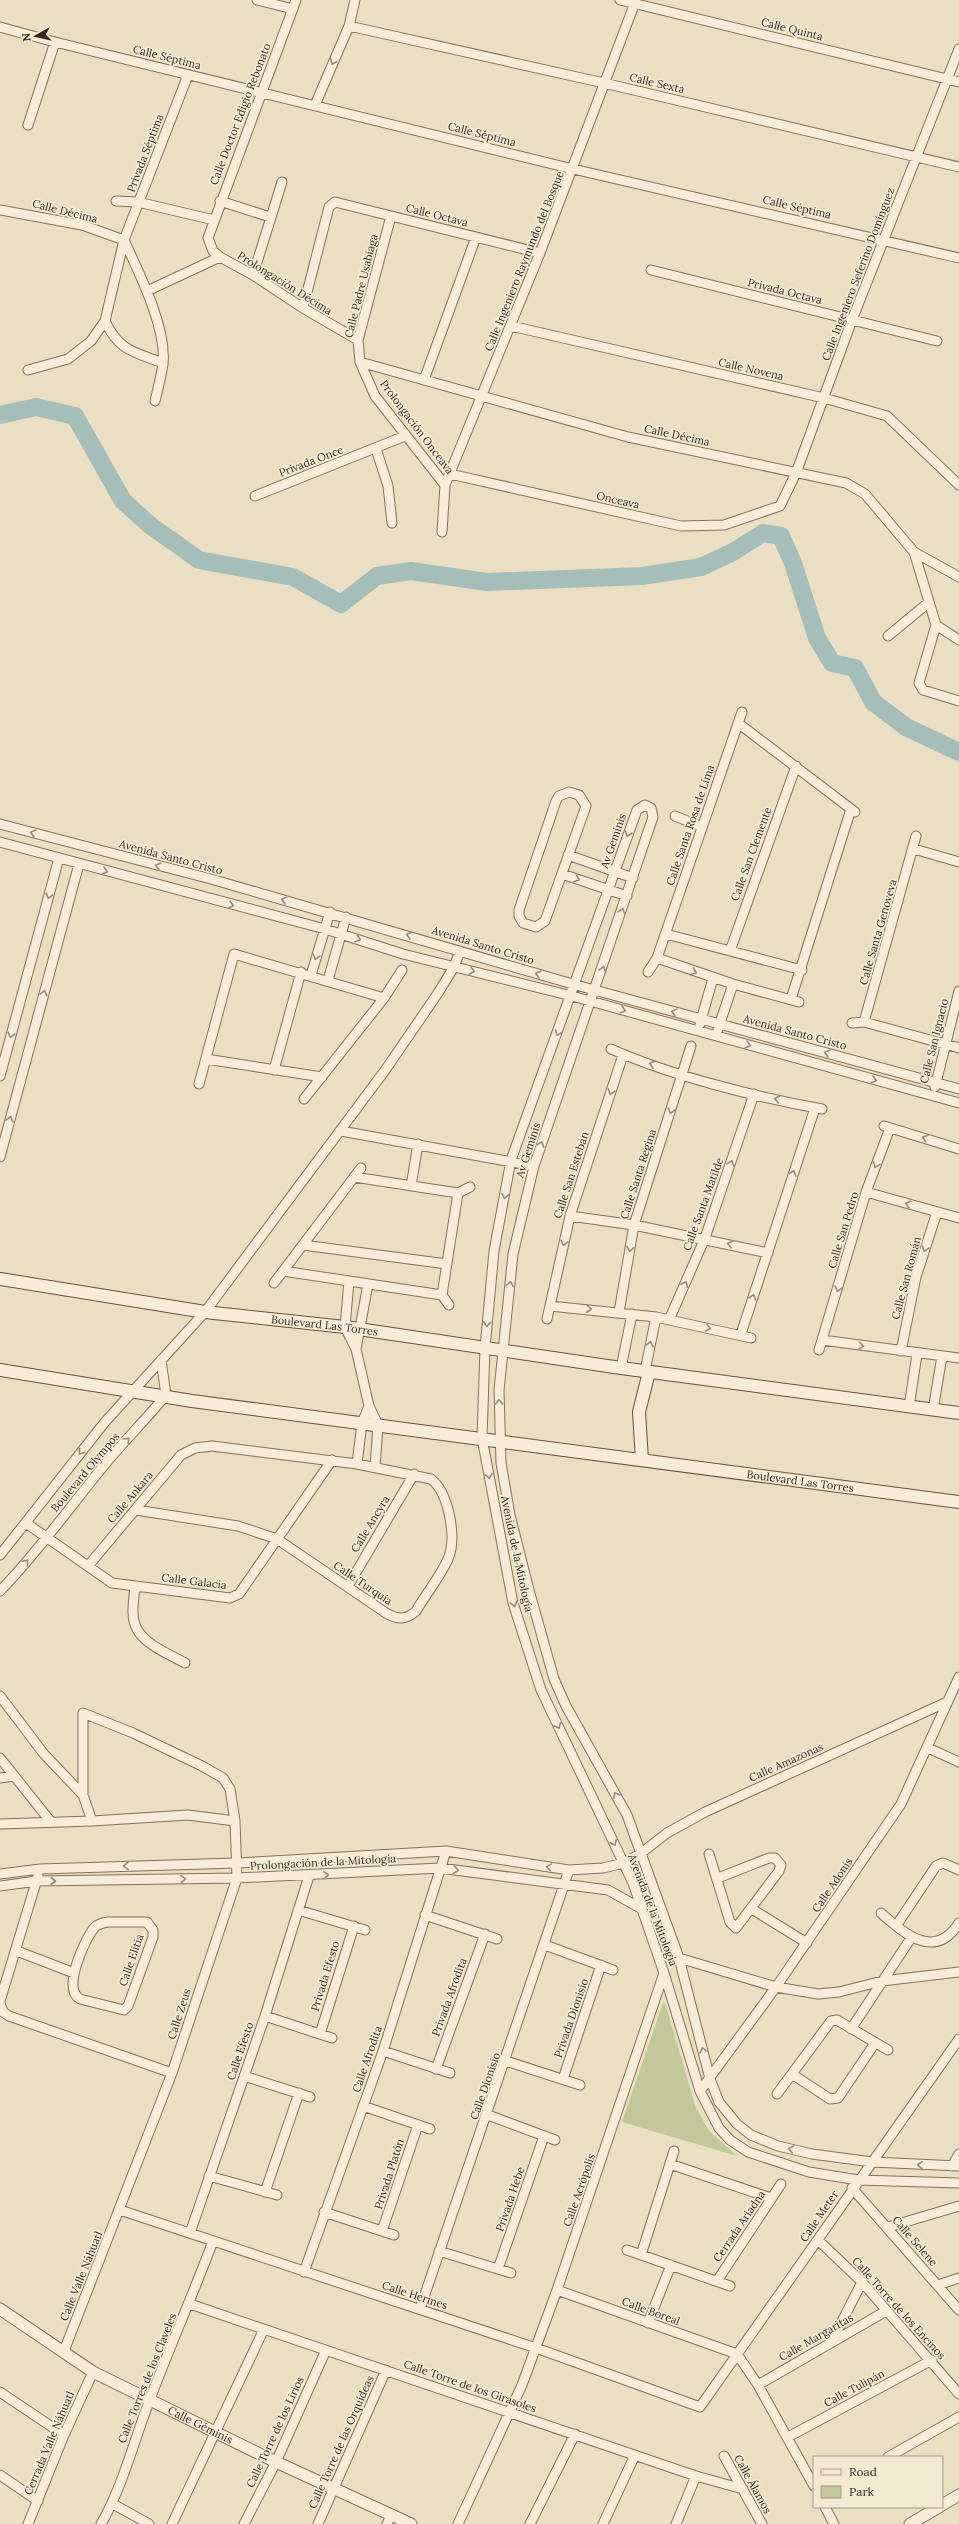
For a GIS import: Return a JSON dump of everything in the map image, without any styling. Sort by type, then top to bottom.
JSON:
[{"type":"main road","name":"Boulevard Las Torres","points":[[0,1279],[205,1312],[361,1329],[622,1368],[959,1413]]},
{"type":"main road","name":"Boulevard Las Torres","points":[[0,1370],[166,1395],[192,1401],[500,1440],[959,1502]]},
{"type":"main road","points":[[642,1460],[639,1412],[647,1371]]},
{"type":"street","points":[[257,0],[294,4]]},
{"type":"street","points":[[315,105],[349,26],[355,0]]},
{"type":"street","name":"Calle Quinta","points":[[620,0],[635,2],[959,82]]},
{"type":"street","name":"Calle Ingeniero Raymundo del Bosque","points":[[442,532],[445,485],[540,253],[635,2]]},
{"type":"street","name":"Calle Doctor Edigio Rebonato","points":[[208,238],[220,201],[262,93],[294,4]]},
{"type":"street","name":"Calle Sexta","points":[[349,26],[604,82],[959,167]]},
{"type":"street","name":"Calle Séptima","points":[[0,27],[55,42],[573,169],[959,258]]},
{"type":"street","points":[[28,124],[55,42]]},
{"type":"street","name":"Calle Ingeniero Seferino Domínguez","points":[[780,506],[796,473],[852,320],[959,49]]},
{"type":"street","name":"Privada Séptima","points":[[28,370],[68,359],[91,341],[104,321],[124,240],[188,74]]},
{"type":"street","points":[[253,275],[282,182]]},
{"type":"street","points":[[116,201],[138,202],[214,220]]},
{"type":"street","points":[[220,201],[270,217]]},
{"type":"street","name":"Calle Octava","points":[[303,308],[329,207],[337,202],[540,253]]},
{"type":"street","name":"Calle Décima","points":[[0,210],[82,226],[124,240]]},
{"type":"street","name":"Calle Padre Usabiaga","points":[[360,362],[358,340],[391,216]]},
{"type":"street","points":[[424,380],[476,237]]},
{"type":"street","name":"Prolongación Décima","points":[[208,238],[213,250],[220,257],[253,275],[303,308],[358,340]]},
{"type":"street","points":[[124,240],[147,291],[162,345],[163,364],[155,400]]},
{"type":"street","points":[[147,291],[220,257]]},
{"type":"street","name":"Privada Octava","points":[[651,270],[937,341]]},
{"type":"street","points":[[104,321],[112,337],[120,345],[163,364]]},
{"type":"street","name":"Calle Novena","points":[[511,326],[824,398],[892,419],[945,474],[959,485]]},
{"type":"street","name":"Calle Décima","points":[[360,362],[628,437],[846,484],[857,488],[873,503],[914,552],[936,626]]},
{"type":"street","name":"Prolongación Onceava","points":[[360,362],[375,396],[445,485]]},
{"type":"street","name":"Privada Once","points":[[256,496],[376,449],[405,436]]},
{"type":"street","points":[[376,449],[390,492],[392,523]]},
{"type":"street","name":"Onceava","points":[[450,474],[681,526],[724,525],[780,506]]},
{"type":"street","points":[[914,552],[959,577]]},
{"type":"street","points":[[888,636],[928,603]]},
{"type":"street","points":[[959,640],[936,626],[919,680],[923,690],[959,701]]},
{"type":"street","name":"Calle Santa Rosa de Lima","points":[[648,972],[657,958],[666,934],[742,712]]},
{"type":"street","points":[[657,958],[732,984],[795,1001],[802,970],[854,811],[738,723]]},
{"type":"street","name":"Calle San Clemente","points":[[730,951],[796,766]]},
{"type":"street","points":[[569,792],[579,795],[586,806],[568,856],[545,921],[536,927],[523,923],[519,916],[519,910],[556,801],[559,796],[569,792]]},
{"type":"street","name":"Av Geminis","points":[[482,1438],[485,1348],[494,1251],[511,1160],[576,985],[637,810],[640,806],[648,806],[653,811],[653,818],[592,1002],[534,1166],[513,1254],[499,1390],[500,1440]]},
{"type":"street","points":[[675,816],[702,827]]},
{"type":"street","name":"Avenida Santo Cristo","points":[[0,824],[330,912],[576,985],[936,1083],[958,1086]]},
{"type":"street","name":"Calle Santa Genoveva","points":[[864,1022],[914,849],[916,836]]},
{"type":"street","points":[[0,842],[325,929],[403,954],[572,996],[956,1102],[958,1086]]},
{"type":"street","points":[[914,849],[959,862]]},
{"type":"street","points":[[568,856],[633,878]]},
{"type":"street","points":[[0,1076],[59,858]]},
{"type":"street","points":[[0,1156],[79,864]]},
{"type":"street","points":[[562,874],[627,896]]},
{"type":"street","points":[[311,975],[330,912]]},
{"type":"street","points":[[328,980],[346,917]]},
{"type":"street","points":[[666,934],[802,970]]},
{"type":"street","name":"Boulevard Olympos","points":[[0,1555],[133,1390],[205,1312],[239,1264],[341,1131],[395,1056],[454,967],[460,951]]},
{"type":"street","points":[[199,1084],[234,954],[302,972],[384,998]]},
{"type":"street","points":[[304,1099],[384,998],[402,970]]},
{"type":"street","points":[[274,1070],[302,972]]},
{"type":"street","points":[[698,1031],[713,978]]},
{"type":"street","points":[[716,1036],[732,984]]},
{"type":"street","name":"Calle San Ignacio","points":[[934,1096],[945,1044],[959,991]]},
{"type":"street","points":[[852,1023],[864,1022],[959,1048]]},
{"type":"street","name":"Calle Santa Regina","points":[[619,1312],[634,1225],[691,1046]]},
{"type":"street","points":[[611,1049],[623,1055],[683,1074],[754,1094],[818,1108],[741,1334]]},
{"type":"street","name":"Calle San Esteban","points":[[546,1318],[570,1216],[623,1055]]},
{"type":"street","points":[[206,1059],[322,1077]]},
{"type":"street","name":"Calle Santa Matilde","points":[[669,1320],[705,1238],[754,1094]]},
{"type":"street","name":"Calle San Pedro","points":[[819,1350],[887,1127],[959,1149]]},
{"type":"street","points":[[341,1131],[511,1160],[534,1166]]},
{"type":"street","points":[[411,1186],[418,1144]]},
{"type":"street","points":[[274,1283],[360,1168]]},
{"type":"street","points":[[354,1177],[458,1193],[470,1187]]},
{"type":"street","points":[[866,1192],[959,1218]]},
{"type":"street","points":[[449,1305],[442,1295],[458,1193]]},
{"type":"street","name":"Calle San Román","points":[[901,1351],[916,1277],[937,1212]]},
{"type":"street","points":[[570,1216],[634,1225],[705,1238],[768,1252]]},
{"type":"street","points":[[303,1245],[447,1264]]},
{"type":"street","points":[[283,1271],[442,1295]]},
{"type":"street","points":[[349,1281],[345,1327],[356,1349],[370,1406],[378,1425],[374,1467]]},
{"type":"street","points":[[356,1349],[361,1329],[368,1284]]},
{"type":"street","points":[[550,1306],[656,1317],[741,1334],[751,1338]]},
{"type":"street","points":[[622,1368],[632,1314]]},
{"type":"street","points":[[647,1371],[656,1317]]},
{"type":"street","points":[[822,1340],[917,1354],[958,1356]]},
{"type":"street","points":[[909,1407],[917,1354]]},
{"type":"street","points":[[933,1410],[942,1356]]},
{"type":"street","points":[[161,1360],[166,1395]]},
{"type":"street","name":"Boulevard Olympos","points":[[0,1591],[47,1538],[112,1456],[145,1421],[166,1395]]},
{"type":"street","points":[[357,1464],[362,1423],[370,1406]]},
{"type":"street","name":"Avenida de la Mitología","points":[[482,1438],[513,1603],[541,1690],[624,1863],[664,1973],[700,2091],[719,2128],[730,2140],[748,2152],[809,2172],[858,2180],[959,2183]]},
{"type":"street","name":"Avenida de la Mitología","points":[[500,1440],[501,1462],[510,1514],[528,1590],[554,1679],[566,1706],[627,1815],[679,1958],[710,2079],[719,2102],[736,2124],[751,2135],[778,2146],[812,2154],[872,2162],[956,2166]]},
{"type":"street","name":"Calle Turquia","points":[[136,1510],[238,1526],[277,1539],[393,1618],[400,1619],[409,1617],[416,1611],[449,1558],[451,1536],[445,1496],[440,1485],[431,1479],[414,1474],[332,1460],[212,1446],[195,1448]]},
{"type":"street","name":"Calle Ankara","points":[[88,1566],[181,1455],[195,1448]]},
{"type":"street","name":"Calle Galacia","points":[[26,1523],[112,1583],[230,1598],[239,1594],[332,1460]]},
{"type":"street","name":"Calle Ancyra","points":[[348,1586],[414,1474]]},
{"type":"street","points":[[135,1586],[134,1617],[136,1629],[151,1643],[185,1663]]},
{"type":"street","name":"Calle Adonis","points":[[700,2091],[807,1943],[901,1804],[928,1748],[959,1677]]},
{"type":"street","points":[[0,1696],[44,1754],[83,1795],[92,1821]]},
{"type":"street","name":"Calle Amazonas","points":[[640,1854],[667,1833],[705,1812],[948,1702]]},
{"type":"street","name":"Calle Zeus","points":[[83,1795],[83,1713],[133,1733],[215,1772],[223,1778],[230,1789],[235,1821],[237,1878],[172,2073],[120,2210]]},
{"type":"street","points":[[928,1748],[959,1762]]},
{"type":"street","points":[[0,1758],[51,1822]]},
{"type":"street","points":[[0,1778],[14,1776]]},
{"type":"street","points":[[0,1824],[92,1821],[188,1815],[235,1821]]},
{"type":"street","name":"Prolongación de la Mitología","points":[[0,1874],[40,1869],[237,1862],[446,1851],[569,1870],[603,1868],[624,1863],[640,1854]]},
{"type":"street","name":"Calle Afrodita","points":[[304,2272],[324,2212],[383,2051],[446,1851]]},
{"type":"street","points":[[709,1854],[718,1878],[732,1926],[739,1927],[779,1871],[779,1860],[769,1858],[718,1878]]},
{"type":"street","points":[[896,1926],[936,1866],[943,1863],[959,1870]]},
{"type":"street","name":"Prolongación de la Mitología","points":[[0,1886],[37,1880],[309,1876],[440,1868],[608,1890],[642,1909]]},
{"type":"street","points":[[40,1869],[17,1951],[0,2002],[4,2012],[10,2016],[172,2073]]},
{"type":"street","name":"Calle Dionisio","points":[[420,2309],[439,2251],[488,2115],[569,1870]]},
{"type":"street","name":"Calle Efesto","points":[[190,2233],[265,2016],[309,1876]]},
{"type":"street","points":[[752,1909],[807,1943]]},
{"type":"street","points":[[298,1910],[365,1930]]},
{"type":"street","points":[[881,1913],[911,1938],[931,1942],[941,1940],[952,1934],[959,1923]]},
{"type":"street","points":[[425,1915],[497,1939]]},
{"type":"street","name":"Calle Elitia","points":[[147,1922],[152,1927],[153,1937],[128,2006],[124,2010],[75,1997],[72,1988],[74,1973],[88,1939],[94,1928],[101,1923],[147,1922]]},
{"type":"street","name":"Privada Efesto","points":[[320,2034],[354,1926]]},
{"type":"street","name":"Privada Afrodita","points":[[436,2069],[485,1934]]},
{"type":"street","points":[[851,2029],[911,1938]]},
{"type":"street","points":[[545,1945],[613,1970]]},
{"type":"street","points":[[17,1951],[74,1973]]},
{"type":"street","name":"Avenida de la Mitología","points":[[679,1958],[776,1987],[818,1994],[839,1992],[882,1981],[959,1972]]},
{"type":"street","name":"Privada Dionisio","points":[[563,2079],[601,1965]]},
{"type":"street","name":"Calle Acrópolis","points":[[458,2524],[510,2412],[558,2290],[664,1973]]},
{"type":"street","points":[[265,2016],[332,2038]]},
{"type":"street","points":[[777,2094],[831,2021],[837,2020],[888,2050]]},
{"type":"street","name":"Calle Meter","points":[[700,2407],[818,2240],[852,2188],[959,2039]]},
{"type":"street","points":[[792,2074],[830,2099],[838,2098],[875,2043]]},
{"type":"street","points":[[383,2051],[450,2074]]},
{"type":"street","points":[[506,2061],[580,2085]]},
{"type":"street","points":[[244,2076],[310,2097]]},
{"type":"street","points":[[265,2192],[299,2093]]},
{"type":"street","points":[[363,2106],[430,2129]]},
{"type":"street","points":[[488,2115],[555,2140]]},
{"type":"street","name":"Privada Platón","points":[[382,2231],[418,2125]]},
{"type":"street","name":"Privada Hebe","points":[[498,2269],[544,2136]]},
{"type":"street","points":[[641,2255],[674,2151]]},
{"type":"street","points":[[956,2166],[959,2154]]},
{"type":"street","points":[[670,2164],[771,2198]]},
{"type":"street","points":[[209,2176],[277,2195]]},
{"type":"street","name":"Cerrada Ariadna","points":[[717,2281],[781,2184]]},
{"type":"street","name":"Calle Selene","points":[[852,2188],[888,2227],[959,2310]]},
{"type":"street","points":[[888,2227],[959,2206]]},
{"type":"street","name":"Calle Hermes","points":[[120,2210],[536,2348],[700,2407]]},
{"type":"street","name":"Calle Valle Náhuatl","points":[[64,2351],[120,2210]]},
{"type":"street","points":[[324,2212],[394,2235]]},
{"type":"street","name":"Calle Torres de los Claveles","points":[[101,2524],[113,2504],[149,2401],[190,2304],[213,2240]]},
{"type":"street","name":"Calle Torre de los Encinos","points":[[818,2240],[862,2282],[886,2311],[932,2360],[959,2394]]},
{"type":"street","points":[[627,2250],[730,2286]]},
{"type":"street","points":[[439,2251],[511,2273]]},
{"type":"street","points":[[648,2323],[671,2265]]},
{"type":"street","points":[[938,2285],[959,2278]]},
{"type":"street","points":[[831,2343],[862,2282]]},
{"type":"street","name":"Calle Boreal","points":[[558,2290],[737,2354]]},
{"type":"street","name":"Calle Torre de los Girasoles","points":[[190,2304],[696,2476],[743,2489]]},
{"type":"street","name":"Calle Géminis","points":[[0,2309],[93,2372],[215,2433],[334,2488],[389,2519],[411,2524]]},
{"type":"street","name":"Calle Margaritas","points":[[758,2385],[886,2311]]},
{"type":"street","points":[[172,2524],[264,2329]]},
{"type":"street","name":"Calle Torre de los Lirios","points":[[244,2524],[276,2462],[326,2350]]},
{"type":"street","points":[[737,2354],[758,2385],[813,2484]]},
{"type":"street","name":"Calle Tulipán","points":[[788,2437],[932,2360]]},
{"type":"street","name":"Calle Torre de las Orquídeas","points":[[318,2524],[386,2370]]},
{"type":"street","name":"Cerrada Valle Náhuatl","points":[[28,2524],[64,2435],[93,2372]]},
{"type":"street","points":[[0,2392],[64,2435]]},
{"type":"street","points":[[890,2456],[959,2417]]},
{"type":"street","points":[[530,2524],[575,2434]]},
{"type":"street","points":[[603,2524],[635,2455]]},
{"type":"street","name":"Calle Álamos","points":[[724,2456],[762,2524]]},
{"type":"street","points":[[0,2475],[38,2501]]},
{"type":"street","points":[[676,2524],[696,2476]]},
{"type":"street","points":[[943,2504],[959,2495]]},
{"type":"street","points":[[113,2504],[149,2524]]},
{"type":"street","points":[[826,2508],[834,2524]]},
{"type":"street","points":[[910,2524],[937,2508]]},
{"type":"green space","points":[[664,2000],[696,2108],[710,2132],[737,2156],[622,2122]]},
{"type":"waterway","points":[[0,415],[36,407],[75,416],[123,501],[151,526],[199,560],[293,577],[341,604],[377,576],[411,571],[487,582],[642,576],[701,567],[733,552],[763,533],[781,536],[793,563],[817,638],[832,663],[855,668],[873,702],[906,727],[959,752]]}]
